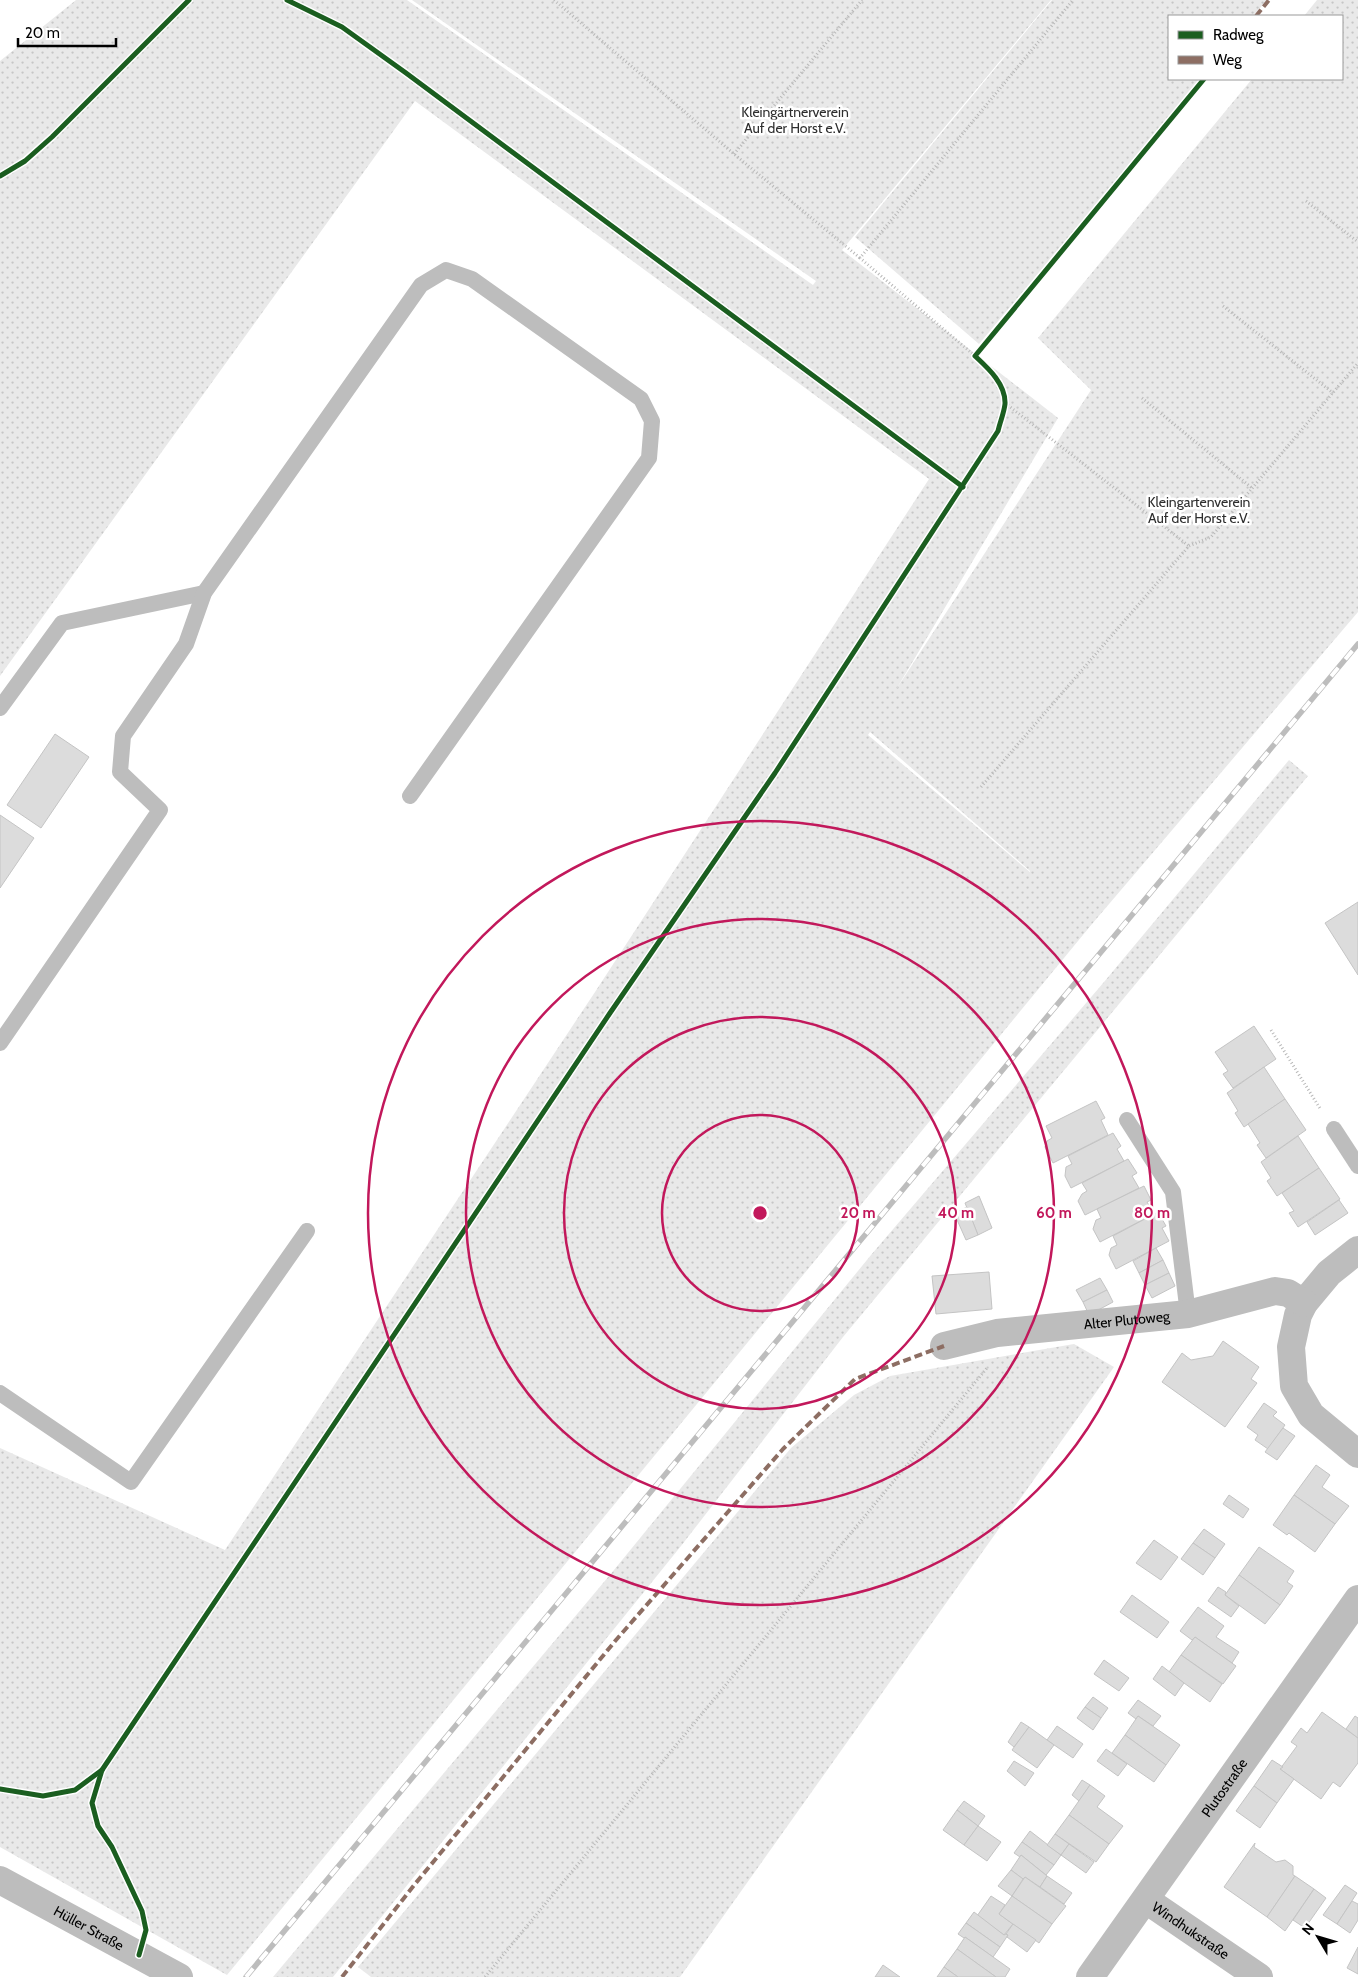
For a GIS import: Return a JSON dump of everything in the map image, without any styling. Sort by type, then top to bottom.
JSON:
[{"type":"street","points":[[1358,1250],[1329,1273],[1304,1303],[1298,1314],[1290,1347],[1294,1386],[1311,1415],[1358,1454]]},
{"type":"street","name":"Alter Plutoweg","points":[[944,1346],[997,1333],[1188,1314],[1275,1291],[1288,1293],[1304,1303]]},
{"type":"street","name":"Plutostraße","points":[[1090,1977],[1358,1599]]},
{"type":"street","name":"Hüller Straße","points":[[0,1880],[179,1977]]},
{"type":"street","name":"Windhukstraße","points":[[1146,1900],[1259,1977]]},
{"type":"lane","points":[[0,1043],[160,810],[120,772],[122,736],[186,644],[204,593],[420,284],[446,270],[472,279],[641,400],[652,421],[649,458],[410,796]]},
{"type":"lane","points":[[0,708],[62,623],[204,593]]},
{"type":"lane","points":[[1128,1120],[1173,1192],[1188,1314]]},
{"type":"lane","points":[[1334,1129],[1358,1166]]},
{"type":"lane","points":[[0,1394],[131,1482],[306,1231]]},
{"type":"path","points":[[0,176],[25,161],[52,137],[189,0]]},
{"type":"path","points":[[287,0],[342,27],[406,73],[963,487]]},
{"type":"path","points":[[554,0],[974,356]]},
{"type":"path","points":[[734,154],[862,0]]},
{"type":"path","points":[[860,258],[1073,0]]},
{"type":"path","points":[[1306,201],[1358,242]]},
{"type":"path","points":[[1223,306],[1334,392]]},
{"type":"path","points":[[981,787],[1188,546],[1210,538],[1358,363]]},
{"type":"path","points":[[1142,398],[1252,488]]},
{"type":"path","points":[[1005,403],[1188,546]]},
{"type":"path","points":[[1272,1030],[1334,1129]]},
{"type":"path","points":[[485,1977],[968,1388],[994,1360],[997,1333]]},
{"type":"green space","points":[[76,0],[407,0],[813,285],[816,281],[412,0],[1051,0],[842,250],[1058,418],[897,688],[1091,390],[1038,338],[1251,80],[1343,80],[1343,15],[1305,15],[1317,0],[1358,0],[1358,612],[1092,924],[227,1975],[0,1847],[0,1448],[225,1550],[597,989],[929,479],[415,101],[0,676],[0,61]],"holes":[[[870,732],[1030,871],[868,735]]]},
{"type":"green space","points":[[1052,0],[1267,0],[1254,15],[1168,15],[1168,80],[1200,80],[979,344],[855,237]]},
{"type":"green space","points":[[1289,760],[1308,776],[843,1337],[681,1546],[333,1977],[273,1977],[614,1570],[871,1255],[1104,982]]},
{"type":"green space","points":[[1074,1344],[1114,1367],[680,1977],[371,1977],[358,1967],[791,1448],[854,1395],[890,1376]]},
{"type":"building","points":[[55,734],[89,757],[41,828],[7,805]]},
{"type":"building","points":[[0,815],[34,838],[0,888]]},
{"type":"building","points":[[1358,902],[1358,975],[1325,923]]},
{"type":"building","points":[[1254,1026],[1276,1059],[1233,1088],[1223,1074],[1228,1071],[1215,1052]]},
{"type":"building","points":[[1264,1067],[1285,1099],[1244,1127],[1235,1113],[1238,1111],[1227,1093]]},
{"type":"building","points":[[1285,1099],[1306,1130],[1266,1158],[1257,1145],[1260,1143],[1248,1124]]},
{"type":"building","points":[[1096,1101],[1105,1118],[1101,1120],[1108,1135],[1053,1163],[1045,1147],[1047,1141],[1052,1138],[1046,1126]]},
{"type":"building","points":[[1113,1133],[1121,1146],[1117,1149],[1124,1161],[1071,1188],[1065,1176],[1066,1167],[1072,1164],[1068,1156]]},
{"type":"building","points":[[1298,1136],[1319,1168],[1277,1196],[1267,1181],[1271,1178],[1261,1162]]},
{"type":"building","points":[[1128,1159],[1137,1173],[1132,1176],[1139,1188],[1085,1215],[1078,1201],[1082,1194],[1087,1191],[1082,1183]]},
{"type":"building","points":[[1319,1168],[1340,1199],[1298,1227],[1289,1213],[1294,1211],[1282,1193]]},
{"type":"building","points":[[1144,1186],[1151,1200],[1147,1202],[1154,1214],[1100,1242],[1093,1229],[1096,1220],[1101,1218],[1097,1209]]},
{"type":"building","points":[[979,1196],[992,1228],[978,1235],[965,1203]]},
{"type":"building","points":[[1339,1200],[1348,1213],[1315,1235],[1307,1222]]},
{"type":"building","points":[[967,1207],[978,1235],[966,1240],[954,1213]]},
{"type":"building","points":[[1158,1212],[1166,1226],[1162,1228],[1169,1241],[1116,1269],[1109,1255],[1111,1248],[1117,1245],[1113,1236]]},
{"type":"building","points":[[1156,1248],[1163,1260],[1139,1273],[1133,1261]]},
{"type":"building","points":[[1163,1260],[1169,1273],[1145,1285],[1139,1273]]},
{"type":"building","points":[[989,1272],[992,1309],[936,1314],[932,1276]]},
{"type":"building","points":[[1169,1273],[1175,1286],[1152,1298],[1145,1285]]},
{"type":"building","points":[[1100,1278],[1107,1290],[1083,1302],[1076,1290]]},
{"type":"building","points":[[1107,1290],[1113,1302],[1089,1315],[1083,1302]]},
{"type":"building","points":[[1223,1341],[1259,1367],[1251,1379],[1257,1383],[1225,1427],[1162,1382],[1182,1353],[1191,1360],[1213,1356]]},
{"type":"building","points":[[1264,1403],[1277,1412],[1273,1416],[1285,1425],[1268,1449],[1255,1440],[1258,1435],[1247,1427]]},
{"type":"building","points":[[1283,1428],[1295,1436],[1277,1460],[1265,1452]]},
{"type":"building","points":[[1316,1465],[1330,1475],[1322,1487],[1349,1506],[1335,1524],[1294,1495]]},
{"type":"building","points":[[1229,1495],[1249,1509],[1243,1518],[1223,1504]]},
{"type":"building","points":[[1294,1495],[1335,1524],[1315,1552],[1289,1533],[1287,1535],[1273,1525]]},
{"type":"building","points":[[1204,1529],[1225,1544],[1215,1558],[1193,1543]]},
{"type":"building","points":[[1154,1540],[1178,1557],[1161,1580],[1136,1563]]},
{"type":"building","points":[[1193,1543],[1215,1558],[1203,1575],[1181,1559]]},
{"type":"building","points":[[1259,1547],[1294,1571],[1287,1582],[1293,1586],[1280,1605],[1239,1575]]},
{"type":"building","points":[[1239,1575],[1280,1605],[1265,1624],[1225,1595]]},
{"type":"building","points":[[1218,1587],[1226,1592],[1225,1595],[1239,1606],[1231,1617],[1208,1601]]},
{"type":"building","points":[[1132,1595],[1169,1622],[1157,1638],[1120,1612]]},
{"type":"building","points":[[1198,1607],[1224,1626],[1216,1637],[1239,1652],[1232,1663],[1195,1637],[1192,1640],[1180,1631]]},
{"type":"building","points":[[1195,1637],[1236,1666],[1223,1684],[1181,1655]]},
{"type":"building","points":[[1181,1655],[1222,1684],[1210,1702],[1169,1672]]},
{"type":"building","points":[[1104,1660],[1129,1678],[1119,1691],[1094,1674]]},
{"type":"building","points":[[1162,1666],[1184,1683],[1175,1696],[1153,1679]]},
{"type":"building","points":[[1093,1697],[1108,1708],[1101,1718],[1085,1707]]},
{"type":"building","points":[[1138,1700],[1161,1716],[1153,1726],[1138,1716],[1136,1719],[1128,1713]]},
{"type":"building","points":[[1085,1707],[1101,1718],[1093,1730],[1077,1718]]},
{"type":"building","points":[[1322,1712],[1358,1738],[1358,1763],[1340,1787],[1333,1782],[1321,1799],[1280,1769],[1297,1746],[1291,1742],[1301,1728],[1307,1733]]},
{"type":"building","points":[[1138,1716],[1180,1745],[1166,1765],[1125,1735]]},
{"type":"building","points":[[1355,1716],[1358,1718],[1358,1738],[1346,1729]]},
{"type":"building","points":[[1021,1722],[1029,1727],[1014,1747],[1008,1742]]},
{"type":"building","points":[[1057,1726],[1083,1744],[1073,1758],[1047,1740]]},
{"type":"building","points":[[1029,1727],[1054,1745],[1037,1768],[1012,1750]]},
{"type":"building","points":[[1125,1735],[1166,1765],[1154,1782],[1112,1753]]},
{"type":"building","points":[[1106,1749],[1127,1764],[1118,1776],[1097,1761]]},
{"type":"building","points":[[1272,1760],[1283,1767],[1280,1769],[1294,1779],[1277,1803],[1254,1786]]},
{"type":"building","points":[[1014,1761],[1034,1773],[1025,1786],[1007,1771]]},
{"type":"building","points":[[1082,1780],[1090,1785],[1079,1801],[1072,1795]]},
{"type":"building","points":[[1090,1785],[1105,1796],[1097,1807],[1123,1826],[1109,1844],[1069,1815]]},
{"type":"building","points":[[1254,1786],[1277,1803],[1260,1828],[1236,1811]]},
{"type":"building","points":[[964,1801],[985,1816],[978,1826],[957,1810]]},
{"type":"building","points":[[957,1810],[978,1826],[964,1845],[943,1830]]},
{"type":"building","points":[[1069,1815],[1109,1844],[1096,1862],[1055,1834]]},
{"type":"building","points":[[978,1826],[1001,1842],[987,1861],[964,1845]]},
{"type":"building","points":[[1030,1831],[1061,1855],[1054,1865],[1022,1842]]},
{"type":"building","points":[[1055,1834],[1069,1844],[1061,1855],[1047,1845]]},
{"type":"building","points":[[1022,1842],[1054,1865],[1046,1875],[1021,1855],[1020,1857],[1014,1853]]},
{"type":"building","points":[[1255,1843],[1254,1847],[1276,1862],[1285,1860],[1293,1866],[1293,1875],[1295,1876],[1267,1917],[1224,1887]]},
{"type":"building","points":[[1069,1844],[1094,1862],[1086,1873],[1061,1855]]},
{"type":"building","points":[[1021,1855],[1047,1876],[1040,1887],[1025,1877],[1023,1879],[1011,1870]]},
{"type":"building","points":[[1011,1870],[1023,1879],[1012,1896],[998,1886]]},
{"type":"building","points":[[1047,1876],[1072,1893],[1064,1904],[1040,1887]]},
{"type":"building","points":[[1295,1876],[1314,1889],[1285,1931],[1267,1917]]},
{"type":"building","points":[[1025,1877],[1066,1906],[1052,1924],[1012,1896]]},
{"type":"building","points":[[1345,1885],[1357,1893],[1337,1924],[1323,1915]]},
{"type":"building","points":[[1314,1889],[1326,1898],[1305,1928],[1293,1920]]},
{"type":"building","points":[[991,1896],[1005,1905],[999,1914],[1013,1924],[1004,1935],[977,1916]]},
{"type":"building","points":[[1012,1896],[1052,1924],[1039,1943],[999,1914]]},
{"type":"building","points":[[1352,1901],[1358,1904],[1358,1920],[1350,1933],[1337,1924]]},
{"type":"building","points":[[974,1912],[1004,1935],[1008,1935],[1000,1947],[966,1923]]},
{"type":"building","points":[[966,1923],[1000,1947],[993,1957],[958,1934]]},
{"type":"building","points":[[1013,1924],[1036,1940],[1027,1952],[1007,1937],[1008,1935],[1006,1934]]},
{"type":"building","points":[[965,1937],[1010,1969],[1005,1977],[996,1977],[957,1949]]},
{"type":"building","points":[[1358,1947],[1358,1974],[1347,1968]]},
{"type":"building","points":[[957,1949],[996,1977],[958,1977],[944,1967]]},
{"type":"building","points":[[883,1965],[900,1977],[875,1977]]},
{"type":"building","points":[[944,1967],[958,1977],[937,1977]]},
{"type":"railway","points":[[246,1977],[1358,644]]},
{"type":"marked path","points":[[1257,15],[1269,0]]},
{"type":"marked path","points":[[342,1977],[415,1884],[616,1640],[783,1449],[855,1379],[944,1346]]},
{"type":"cycle path","points":[[0,176],[25,161],[52,137],[189,0]]},
{"type":"cycle path","points":[[287,0],[342,27],[406,73],[963,487]]},
{"type":"cycle path","points":[[139,1955],[146,1930],[142,1911],[112,1847],[98,1826],[92,1803],[102,1770],[610,1013],[775,773],[998,431],[1005,404],[1003,390],[995,377],[975,356],[1203,80]]},
{"type":"cycle path","points":[[0,1789],[43,1796],[75,1790],[102,1770]]},
{"type":"park label","name":"Kleingärtnerverein Auf der Horst e.V.","points":[[795,120]]},
{"type":"park label","name":"Kleingartenverein Auf der Horst e.V.","points":[[1199,510]]}]
